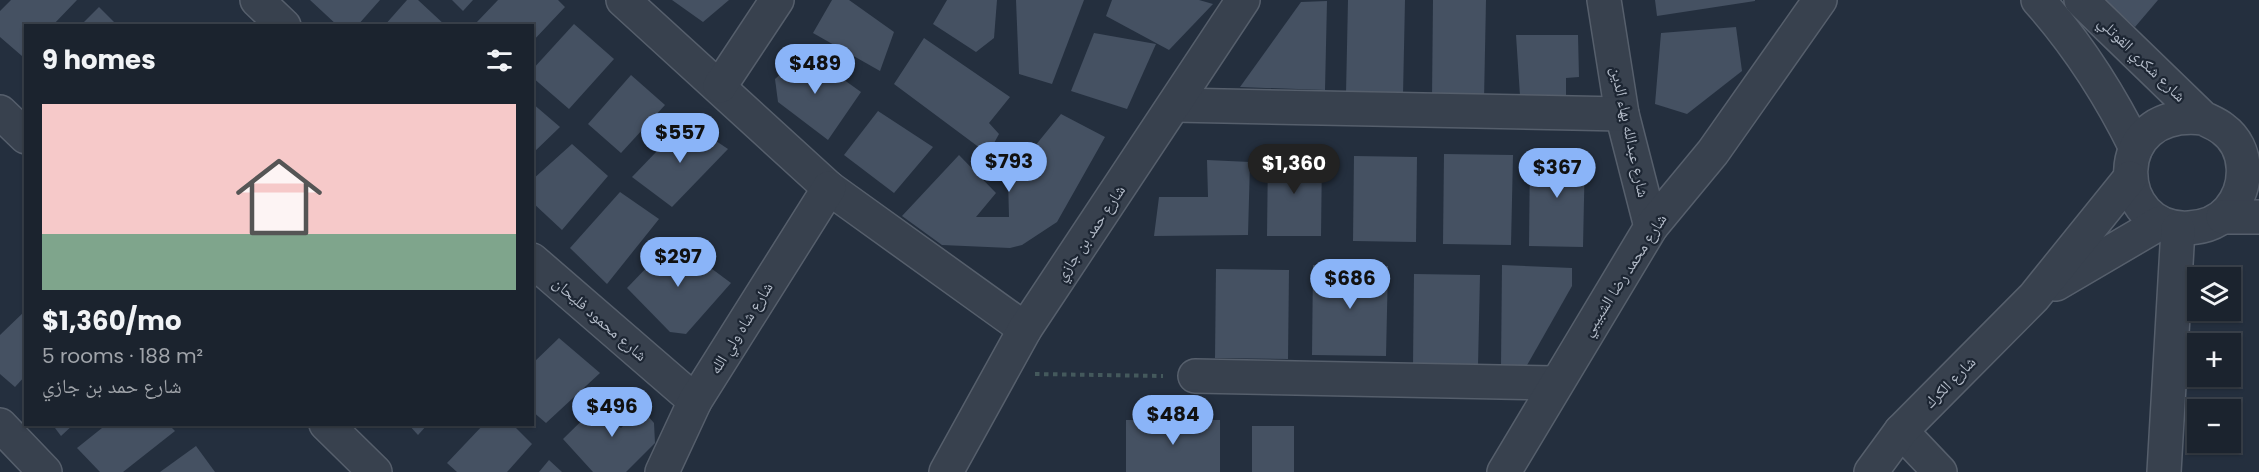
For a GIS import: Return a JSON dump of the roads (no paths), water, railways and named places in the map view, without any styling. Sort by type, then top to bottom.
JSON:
[{"type":"street","points":[[257,0],[282,24]]},
{"type":"street","points":[[623,0],[720,86],[829,188],[1025,329]]},
{"type":"street","points":[[720,86],[777,0]]},
{"type":"street","name":"شارع حمد بن جازي","points":[[946,472],[1025,329],[1243,0]]},
{"type":"street","name":"شارع عبدالله بهاء الدين","points":[[1604,0],[1622,114],[1652,227]]},
{"type":"street","name":"شارع محمد رضا الشبيبي","points":[[1504,472],[1556,382],[1652,227],[1713,152],[1820,0]]},
{"type":"street","points":[[2038,0],[2069,35],[2113,100],[2133,163],[2135,196],[2145,212],[2169,226],[2202,227],[2223,217],[2235,203],[2243,186],[2244,167],[2249,151],[2224,129],[2203,118],[2183,116],[2164,120],[2147,131],[2133,163]]},
{"type":"street","name":"شارع شكري القوتلي","points":[[2081,0],[2203,118]]},
{"type":"street","points":[[1175,105],[1622,114]]},
{"type":"street","points":[[0,112],[24,135]]},
{"type":"street","name":"شارع الكرك","points":[[1871,472],[1901,431],[2034,297],[2133,163]]},
{"type":"street","name":"شارع شاه ولي الله","points":[[662,472],[695,401],[829,188]]},
{"type":"street","points":[[2223,217],[2259,217]]},
{"type":"street","points":[[2164,472],[2169,226]]},
{"type":"street","name":"شارع الكرك","points":[[2034,297],[2169,226]]},
{"type":"street","name":"شارع محمود فليحان","points":[[534,262],[695,401]]},
{"type":"street","points":[[1195,376],[1556,382]]},
{"type":"street","points":[[0,425],[45,472]]},
{"type":"street","points":[[328,426],[375,472]]},
{"type":"street","points":[[1901,431],[1940,472]]}]
